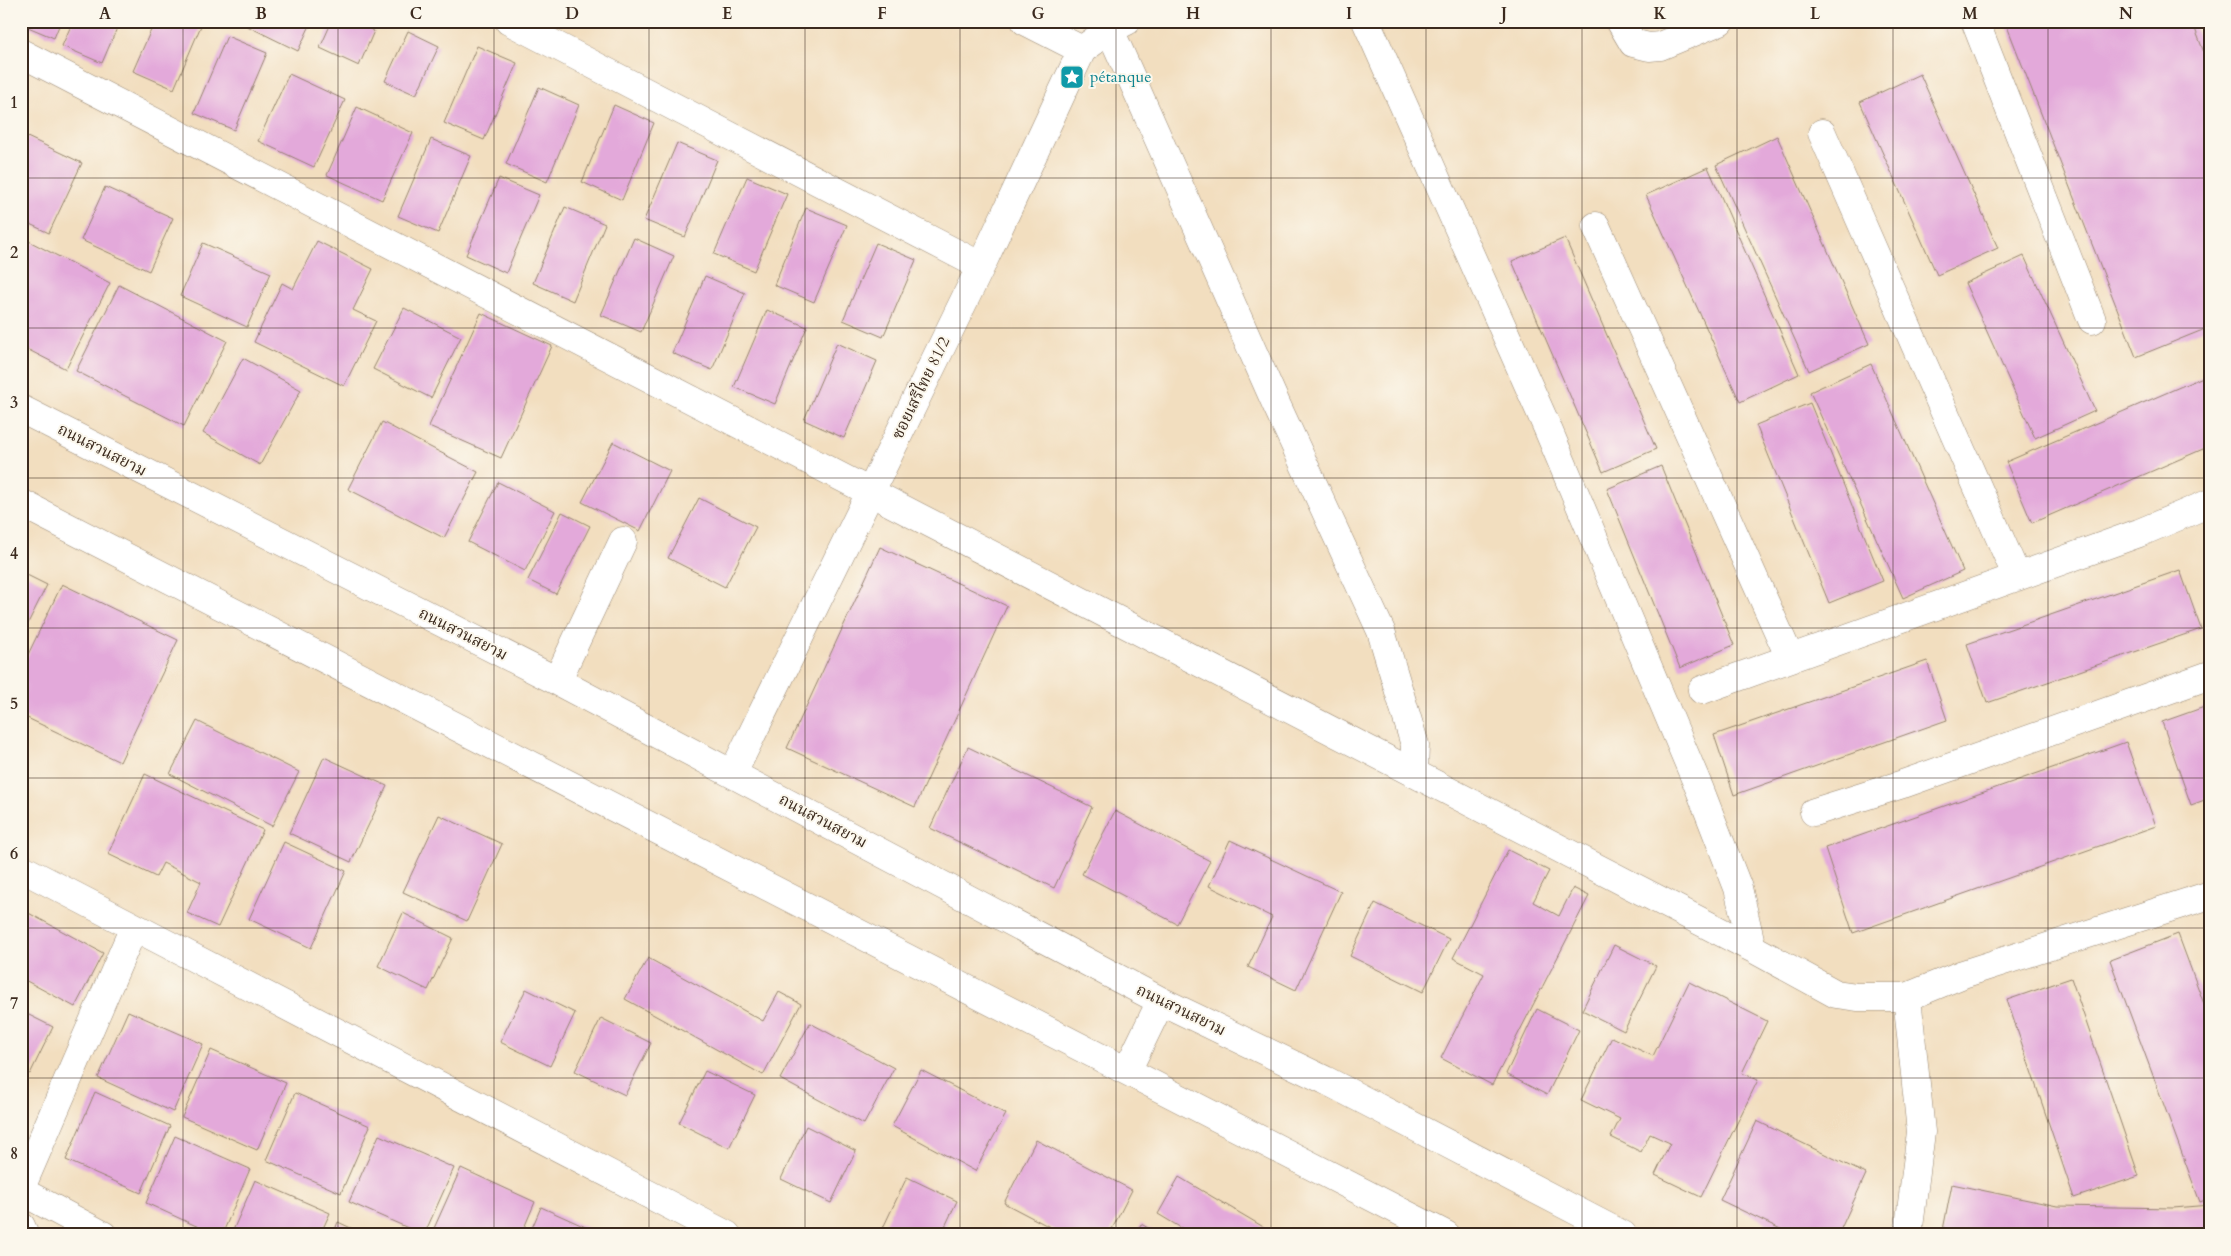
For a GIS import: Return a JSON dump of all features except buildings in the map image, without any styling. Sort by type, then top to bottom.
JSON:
[{"type":"street","points":[[509,21],[981,266]]},
{"type":"street","points":[[1025,21],[1082,50]]},
{"type":"street","points":[[1366,21],[1547,427],[1700,790],[1738,888],[1752,948]]},
{"type":"street","points":[[1620,21],[1633,43],[1649,47],[1660,46],[1720,21]]},
{"type":"street","points":[[1974,21],[2092,320]]},
{"type":"street","points":[[1114,24],[1381,631],[1415,745],[1414,772]]},
{"type":"street","name":"ซอยเสรีไทย 81/2","points":[[733,773],[981,266],[1082,50],[1114,24]]},
{"type":"street","points":[[21,53],[1414,772],[1752,948],[1836,994],[1857,997],[1906,997],[1962,974],[2209,899]]},
{"type":"street","points":[[1822,133],[2017,577]]},
{"type":"street","points":[[1596,226],[1790,658]]},
{"type":"street","name":"ถนนสวนสยาม","points":[[21,409],[557,681],[1161,1001],[1325,1080],[1623,1235]]},
{"type":"street","points":[[21,503],[1128,1069],[1446,1235]]},
{"type":"street","points":[[1702,690],[2139,533],[2210,503]]},
{"type":"street","points":[[557,681],[623,542]]},
{"type":"street","points":[[1814,812],[1903,784],[2210,675]]},
{"type":"street","points":[[21,868],[727,1235]]},
{"type":"street","points":[[103,1235],[21,1190],[134,927]]},
{"type":"street","points":[[1906,997],[1921,1132],[1908,1235]]},
{"type":"street","points":[[1128,1069],[1161,1001]]},
{"type":"street","points":[[21,1226],[25,1235]]},
{"type":"place","name":"pétanque","points":[[1072,77]]}]
